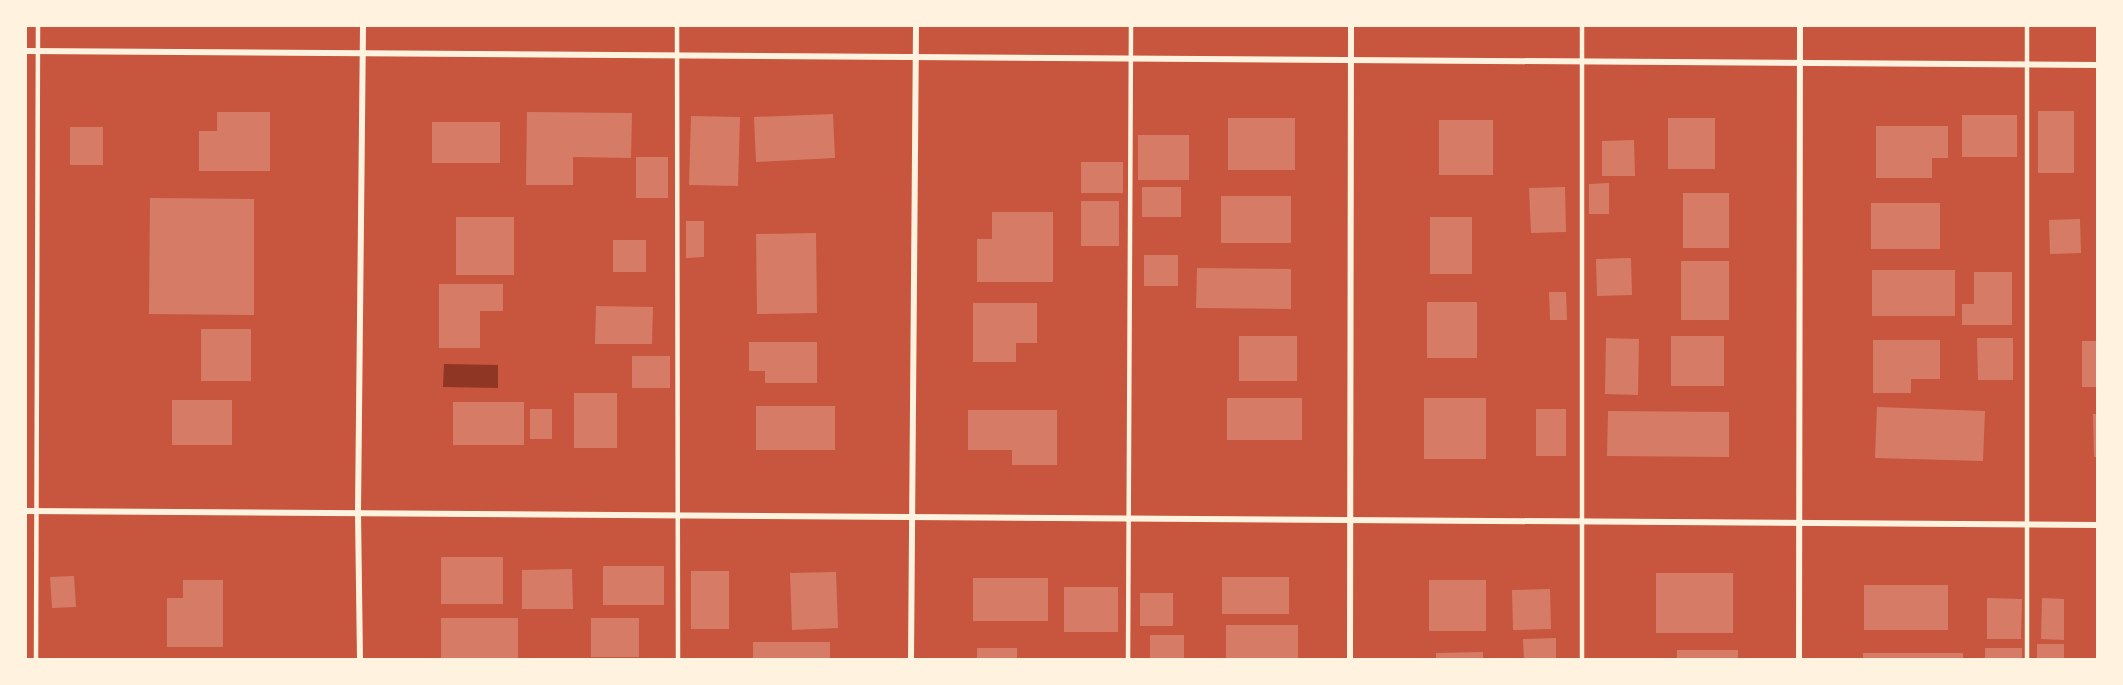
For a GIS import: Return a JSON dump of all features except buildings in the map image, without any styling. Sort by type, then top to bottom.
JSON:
[{"type":"street","points":[[360,660],[358,513],[363,26]]},
{"type":"street","points":[[911,660],[916,26]]},
{"type":"street","points":[[1350,660],[1351,26]]},
{"type":"street","points":[[1799,660],[1800,26]]},
{"type":"street","points":[[26,51],[2097,65]]},
{"type":"street","points":[[26,511],[2097,525]]},
{"type":"lane","points":[[36,660],[38,26]]},
{"type":"lane","points":[[677,26],[678,660]]},
{"type":"lane","points":[[1128,660],[1131,26]]},
{"type":"lane","points":[[1581,660],[1582,26]]},
{"type":"lane","points":[[2027,26],[2027,660]]},
{"type":"shaded area","points":[[444,364],[498,365],[498,388],[443,387]]}]
